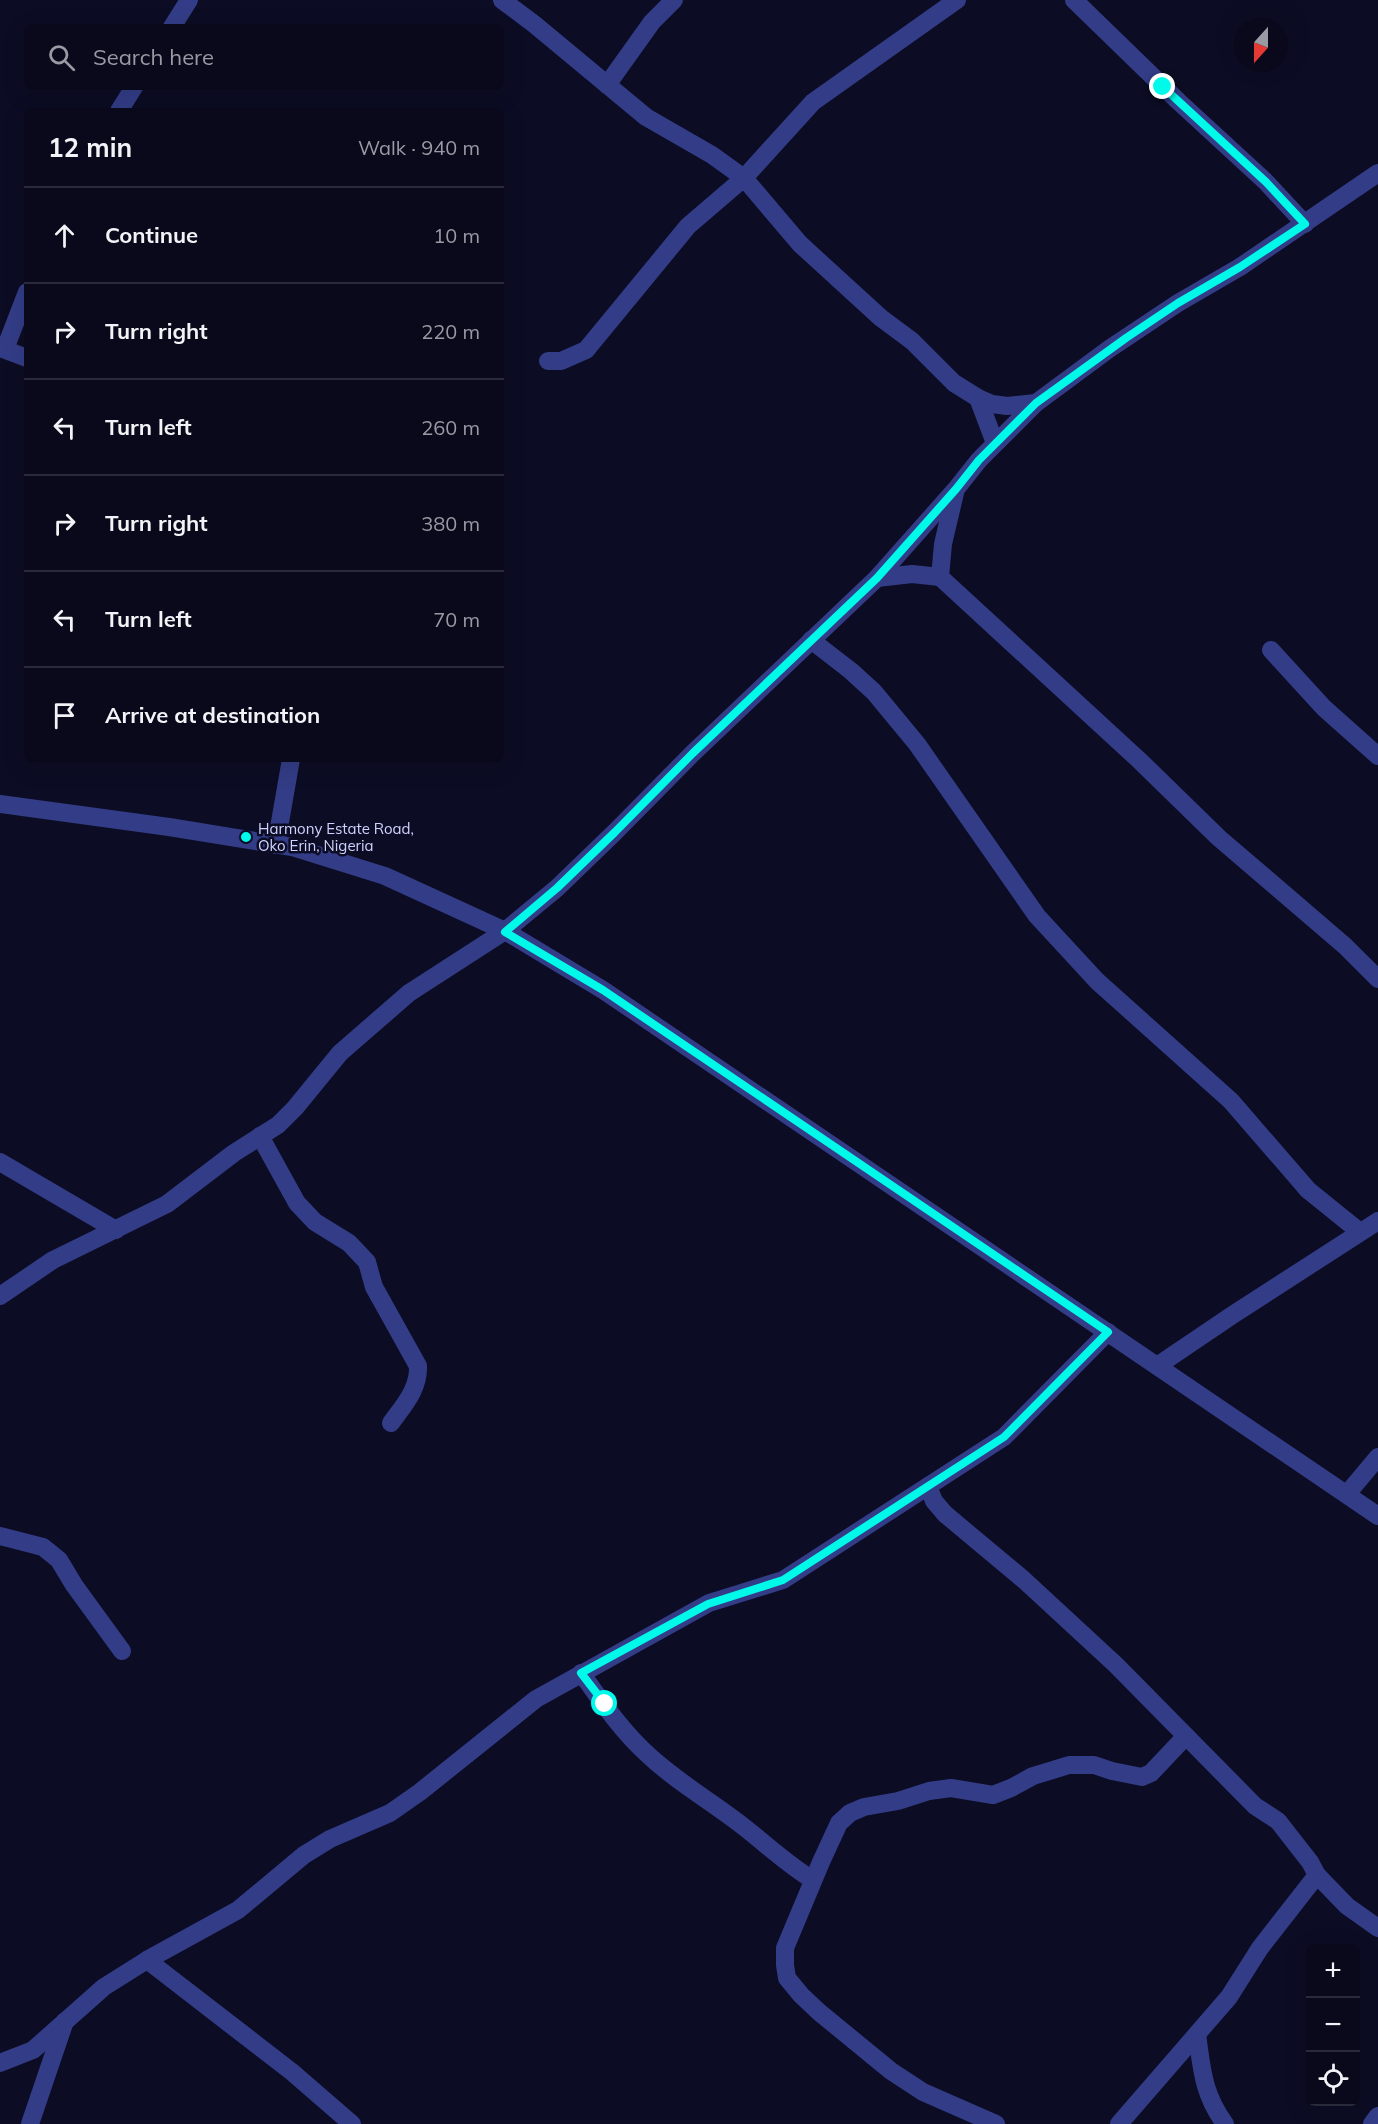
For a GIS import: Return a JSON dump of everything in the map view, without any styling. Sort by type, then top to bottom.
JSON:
[{"type":"street","points":[[174,24],[189,0]]},
{"type":"street","points":[[502,0],[646,117],[712,155],[744,178],[800,244],[881,318],[912,341],[954,383],[992,404],[1007,406],[1036,403]]},
{"type":"street","points":[[607,85],[652,22],[674,0]]},
{"type":"street","points":[[548,361],[561,361],[586,350],[688,226],[744,178],[813,102],[957,0]]},
{"type":"street","points":[[1074,0],[1266,182],[1305,224]]},
{"type":"street","points":[[121,108],[132,90]]},
{"type":"street","points":[[0,1296],[53,1260],[167,1204],[234,1153],[278,1125],[340,1053],[409,993],[505,932],[557,888],[693,753],[877,578],[979,460],[1036,403],[1109,349],[1178,303],[1240,267],[1378,173]]},
{"type":"street","points":[[24,299],[2,349],[24,357]]},
{"type":"street","points":[[978,398],[995,443]]},
{"type":"street","points":[[940,577],[943,544],[956,489]]},
{"type":"street","points":[[877,578],[912,574],[940,577],[1139,759],[1219,838],[1345,946],[1378,979]]},
{"type":"street","points":[[811,640],[874,692],[917,744],[1037,916],[1097,981],[1231,1101],[1308,1190],[1360,1233]]},
{"type":"street","points":[[1271,650],[1324,708],[1378,756]]},
{"type":"street","points":[[276,845],[290,762]]},
{"type":"street","points":[[0,804],[170,827],[291,847],[386,876],[505,932],[603,990],[1378,1516]]},
{"type":"street","points":[[260,1136],[297,1203],[315,1222],[349,1243],[367,1262],[374,1287],[418,1365],[418,1378],[411,1394],[391,1423]]},
{"type":"street","points":[[0,1162],[116,1230]]},
{"type":"street","points":[[1158,1366],[1378,1221]]},
{"type":"street","points":[[0,2063],[33,2050],[104,1987],[147,1960],[238,1910],[303,1854],[330,1839],[390,1813],[420,1792],[536,1699],[708,1604],[783,1580],[1004,1437],[1108,1332]]},
{"type":"street","points":[[1347,1494],[1378,1457]]},
{"type":"street","points":[[928,1486],[934,1501],[945,1514],[1024,1580],[1108,1657],[1255,1806],[1278,1821],[1310,1862],[1317,1875],[1347,1906],[1378,1928]]},
{"type":"street","points":[[0,1536],[43,1547],[59,1560],[74,1585],[122,1651]]},
{"type":"street","points":[[581,1673],[616,1720],[644,1752],[744,1827],[792,1867],[813,1880]]},
{"type":"street","points":[[996,2124],[923,2092],[891,2071],[819,2012],[787,1978],[785,1948],[839,1823],[850,1812],[864,1807],[951,1788],[993,1795],[1033,1776],[1068,1765],[1094,1765],[1142,1777],[1151,1773],[1186,1736]]},
{"type":"street","points":[[1119,2124],[1229,1997],[1260,1948],[1317,1875]]},
{"type":"street","points":[[147,1960],[292,2072],[352,2124]]},
{"type":"street","points":[[30,2124],[66,2019]]},
{"type":"street","points":[[1197,2034],[1203,2076],[1211,2104],[1225,2124]]},
{"type":"street","points":[[1372,2124],[1378,2116]]},
{"type":"place","name":"Harmony Estate Road, Oko Erin, Nigeria","points":[[246,837]]},
{"type":"route","points":[[605,1704],[581,1673],[708,1604],[783,1580],[1004,1437],[1108,1332],[603,990],[505,932],[557,888],[693,753],[877,578],[979,460],[1036,403],[1109,349],[1178,303],[1240,267],[1305,224],[1266,182],[1163,87]]}]
